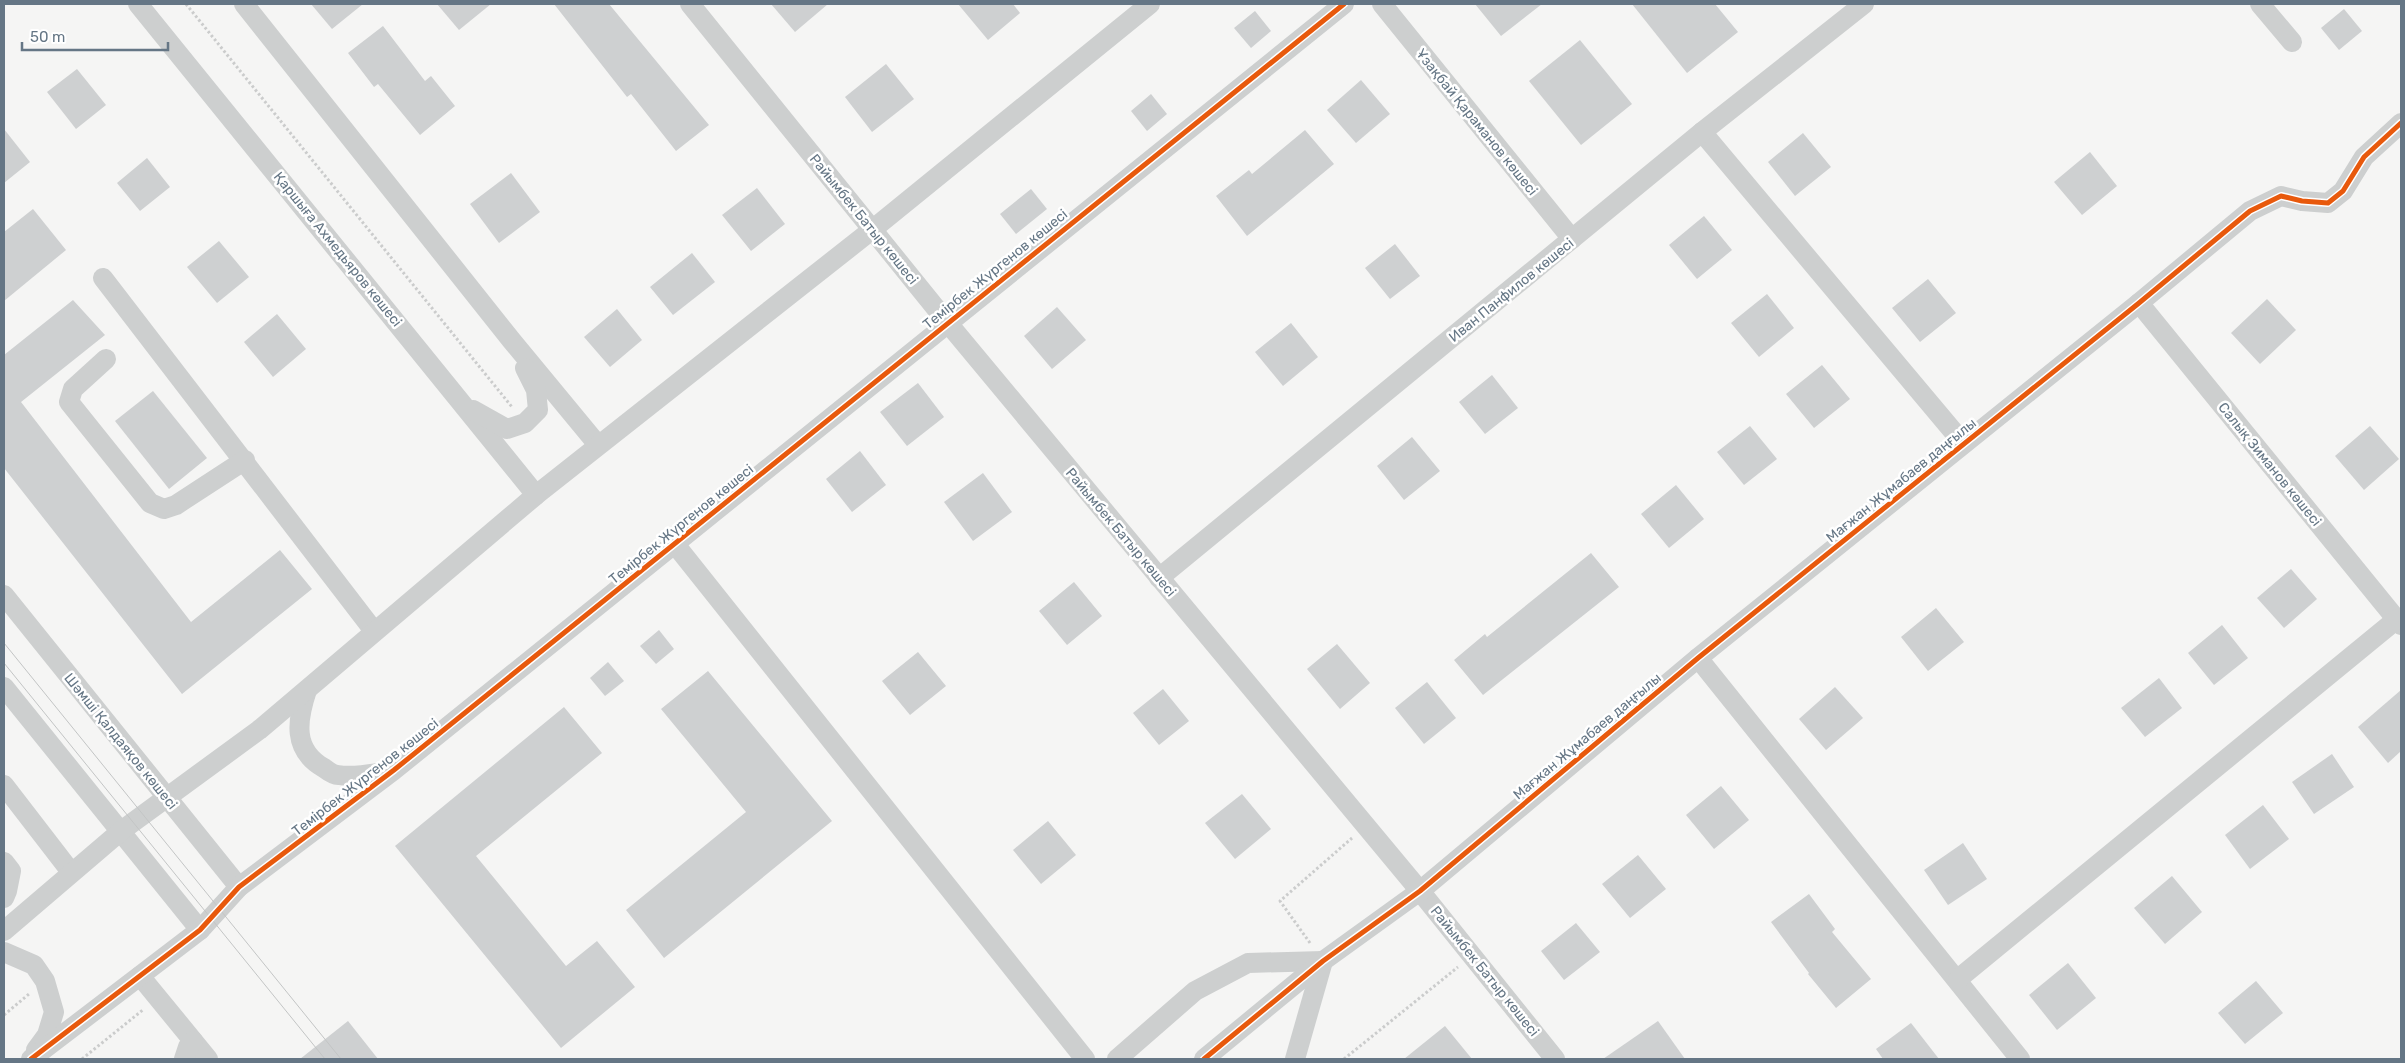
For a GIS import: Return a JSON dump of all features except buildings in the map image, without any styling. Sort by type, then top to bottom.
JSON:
[{"type":"street","name":"Қаршыға Ахмедьяров көшесі","points":[[138,4],[536,495]]},
{"type":"street","points":[[244,4],[598,446]]},
{"type":"street","name":"Райымбек Батыр көшесі","points":[[690,4],[947,322],[1420,891],[1555,1059]]},
{"type":"street","points":[[4,931],[121,831],[259,730],[536,495],[873,229],[1150,4]]},
{"type":"street","name":"Темірбек Жүргенов көшесі","points":[[30,1059],[200,930],[238,888],[394,770],[947,322],[1344,4]]},
{"type":"street","name":"Ұзақбай Қараманов көшесі","points":[[1382,4],[1572,239]]},
{"type":"street","name":"Иван Панфилов көшесі","points":[[1159,578],[1702,132],[1864,4]]},
{"type":"street","points":[[2260,4],[2292,42]]},
{"type":"street","name":"Мағжан Жұмабаев даңғылы","points":[[1204,1059],[1323,961],[1420,891],[1698,658],[1963,443],[2140,303],[2250,211],[2280,196],[2302,201],[2328,203],[2343,191],[2364,157],[2401,123]]},
{"type":"street","points":[[1702,132],[1963,443]]},
{"type":"street","points":[[103,278],[245,460],[374,631]]},
{"type":"street","name":"Салық Зиманов көшесі","points":[[2140,303],[2399,622]]},
{"type":"street","points":[[460,400],[476,413],[507,429],[525,423],[538,410],[536,390],[512,341]]},
{"type":"street","points":[[106,359],[72,389],[69,402],[150,503],[164,508],[176,505],[245,460]]},
{"type":"street","points":[[674,544],[1085,1059]]},
{"type":"street","name":"Шәмші Қалдаяқов көшесі","points":[[4,595],[238,888]]},
{"type":"street","points":[[1958,979],[2399,622]]},
{"type":"street","points":[[1698,658],[1958,979],[2020,1059]]},
{"type":"street","points":[[4,687],[200,930]]},
{"type":"street","points":[[307,689],[300,712],[298,734],[311,761],[336,775],[359,776],[394,770]]},
{"type":"street","points":[[4,785],[71,872]]},
{"type":"street","points":[[4,862],[11,871],[8,892],[4,898]]},
{"type":"street","points":[[4,952],[34,965],[46,981],[54,1012],[47,1035],[30,1059]]},
{"type":"street","points":[[1117,1059],[1195,990],[1248,963],[1323,961],[1296,1059]]},
{"type":"street","points":[[140,976],[208,1059]]},
{"type":"street","points":[[184,1059],[188,1047],[193,1041]]},
{"type":"path","points":[[186,4],[525,423]]},
{"type":"path","points":[[1323,961],[1280,901],[1366,826]]},
{"type":"path","points":[[1344,1059],[1472,955]]},
{"type":"path","points":[[4,1015],[46,981]]},
{"type":"path","points":[[82,1059],[158,997]]},
{"type":"tram line","points":[[4,643],[341,1059]]},
{"type":"tram line","points":[[4,663],[325,1059]]},
{"type":"cycle path","points":[[31,1059],[200,930],[239,887],[394,770],[1344,4]]},
{"type":"cycle path","points":[[1204,1059],[1323,961],[1420,891],[1698,658],[2139,303],[2250,211],[2281,196],[2302,201],[2328,203],[2343,191],[2364,157],[2401,123]]}]
